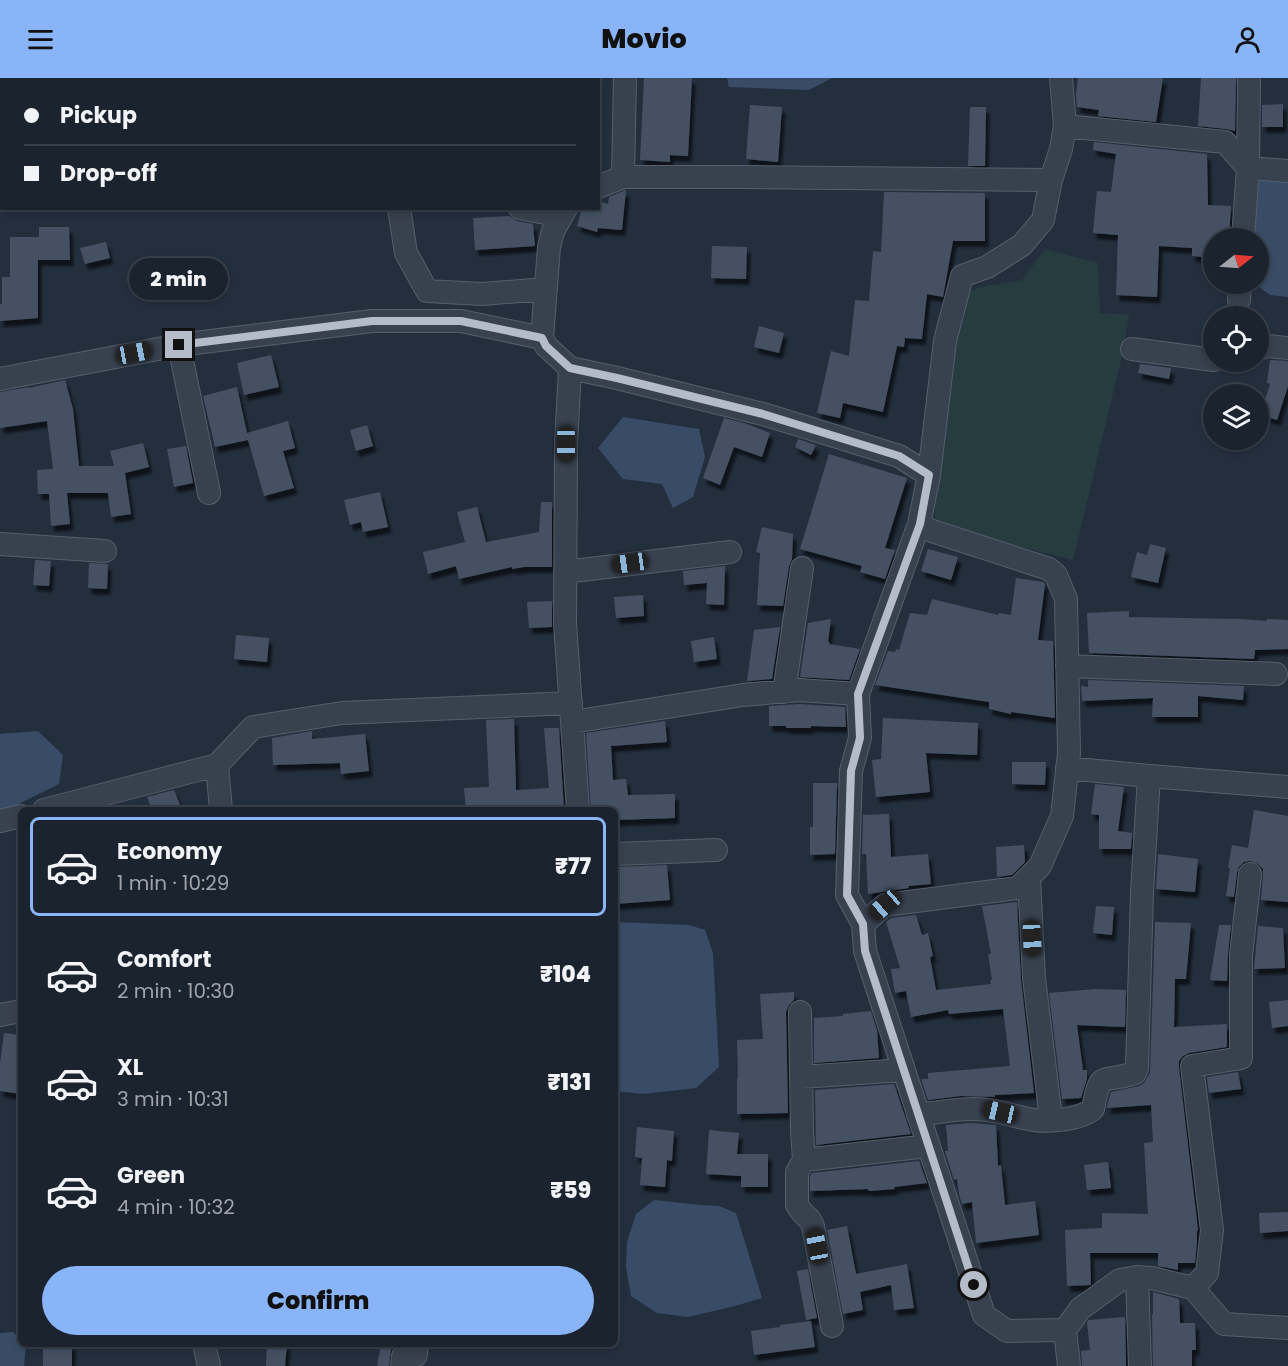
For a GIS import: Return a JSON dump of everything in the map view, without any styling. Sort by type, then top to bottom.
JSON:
[{"type":"street","points":[[623,177],[625,78]]},
{"type":"street","points":[[1061,78],[1065,126],[1043,220],[1022,245],[987,267],[962,276],[945,341],[929,475],[920,524],[858,694],[860,738],[851,771],[847,895],[863,924],[865,951],[984,1315],[1006,1331],[1065,1330]]},
{"type":"street","points":[[1245,228],[1249,78]]},
{"type":"street","points":[[1065,126],[1225,142],[1248,168],[1288,171]]},
{"type":"street","points":[[600,186],[623,177],[1051,180]]},
{"type":"street","points":[[399,210],[406,253],[427,291],[482,294],[546,289]]},
{"type":"street","points":[[542,210],[563,212],[553,231],[549,247],[542,338],[546,346],[570,368],[763,414],[899,456],[929,475]]},
{"type":"street","points":[[0,378],[179,345],[372,321],[461,321],[542,338]]},
{"type":"street","points":[[179,345],[209,493]]},
{"type":"street","points":[[1269,346],[1288,348]]},
{"type":"street","points":[[1132,349],[1203,359]]},
{"type":"street","points":[[570,368],[566,444],[565,624],[578,807]]},
{"type":"street","points":[[863,924],[885,905],[1018,888],[1040,866],[1062,816],[1069,753],[1066,599],[1056,575],[1049,569],[932,531],[920,524]]},
{"type":"street","points":[[0,544],[105,551]]},
{"type":"street","points":[[565,572],[730,552]]},
{"type":"street","points":[[784,692],[802,568]]},
{"type":"street","points":[[1067,666],[1276,674]]},
{"type":"street","points":[[56,807],[217,765],[253,727],[342,713],[571,712],[799,690],[858,694]]},
{"type":"street","points":[[217,765],[221,807]]},
{"type":"street","points":[[1067,768],[1288,787]]},
{"type":"street","points":[[918,1115],[963,1109],[988,1110],[1035,1120],[1072,1119],[1086,1115],[1093,1109],[1096,1089],[1104,1079],[1135,1073],[1149,776]]},
{"type":"street","points":[[0,821],[18,817]]},
{"type":"street","points":[[618,854],[716,850]]},
{"type":"street","points":[[1192,1288],[1207,1273],[1212,1230],[1192,1066],[1241,1059],[1241,955],[1250,874]]},
{"type":"street","points":[[1029,878],[1034,978],[1051,1119]]},
{"type":"street","points":[[0,1015],[18,1012]]},
{"type":"street","points":[[800,1012],[804,1160],[797,1172],[797,1205],[813,1226],[832,1326]]},
{"type":"street","points":[[801,1077],[903,1070]]},
{"type":"street","points":[[804,1160],[928,1146]]},
{"type":"street","points":[[1137,1277],[1140,1366]]},
{"type":"street","points":[[1069,1366],[1065,1330],[1080,1309],[1120,1280],[1137,1277],[1152,1278],[1192,1288],[1224,1324],[1288,1328]]},
{"type":"street","points":[[204,1347],[209,1366]]},
{"type":"street","points":[[402,1366],[403,1356],[416,1355],[417,1347]]},
{"type":"green space","points":[[1045,249],[1098,263],[1100,313],[1129,315],[1123,352],[1073,560],[948,529],[938,525],[934,513],[960,318],[967,293],[980,287],[1022,280]]},
{"type":"water","points":[[727,78],[832,78],[809,90],[729,87]]},
{"type":"water","points":[[1288,165],[1288,297],[1269,294],[1269,228],[1245,228],[1260,174]]},
{"type":"water","points":[[623,417],[699,429],[705,457],[693,497],[673,508],[662,484],[623,479],[598,448]]},
{"type":"water","points":[[38,731],[63,755],[59,784],[0,813],[0,734]]},
{"type":"water","points":[[618,922],[689,925],[705,930],[713,953],[719,1067],[696,1088],[643,1094],[618,1091]]},
{"type":"water","points":[[654,1200],[719,1206],[736,1213],[762,1298],[688,1317],[657,1313],[631,1296],[626,1267],[627,1242],[636,1214]]},
{"type":"water","points":[[13,1332],[18,1337],[18,1347],[26,1347],[24,1366],[0,1366],[0,1333]]},
{"type":"building","points":[[644,78],[692,78],[688,156],[670,155],[670,162],[640,160]]},
{"type":"building","points":[[1078,78],[1163,78],[1156,122],[1098,116],[1099,110],[1077,107]]},
{"type":"building","points":[[1201,78],[1236,78],[1235,131],[1198,126]]},
{"type":"building","points":[[1283,104],[1283,127],[1262,127],[1262,105]]},
{"type":"building","points":[[750,105],[782,107],[778,162],[746,159]]},
{"type":"building","points":[[970,107],[986,107],[985,166],[968,166]]},
{"type":"building","points":[[1094,142],[1207,154],[1208,205],[1231,206],[1230,228],[1203,228],[1203,257],[1192,256],[1192,248],[1159,246],[1157,297],[1116,295],[1118,235],[1093,233],[1097,191],[1111,192],[1116,154],[1093,150]]},
{"type":"building","points":[[626,190],[622,230],[598,228],[597,232],[577,226],[581,210],[600,210],[600,202],[608,204],[609,197]]},
{"type":"building","points":[[884,192],[985,193],[985,241],[953,241],[943,297],[927,294],[922,339],[905,338],[904,347],[897,346],[883,412],[843,403],[840,418],[817,413],[831,351],[849,356],[855,300],[869,301],[873,251],[881,252]]},
{"type":"building","points":[[509,216],[517,221],[533,224],[535,246],[475,250],[473,218]]},
{"type":"building","points":[[39,227],[69,227],[70,260],[38,260],[38,318],[0,321],[2,277],[10,277],[10,237],[39,237]]},
{"type":"building","points":[[106,242],[110,258],[85,264],[80,248]]},
{"type":"building","points":[[712,246],[747,247],[746,279],[711,278]]},
{"type":"building","points":[[759,326],[784,333],[779,353],[754,347]]},
{"type":"building","points":[[271,355],[279,387],[244,395],[237,363]]},
{"type":"building","points":[[1270,360],[1288,361],[1288,386],[1277,420],[1269,418],[1270,384],[1267,383]]},
{"type":"building","points":[[1140,364],[1171,368],[1169,379],[1138,373]]},
{"type":"building","points":[[65,380],[73,409],[79,466],[114,466],[110,451],[143,443],[149,467],[125,473],[131,514],[111,517],[108,493],[67,493],[70,524],[51,526],[49,494],[38,494],[37,470],[53,469],[47,421],[0,428],[0,392]]},
{"type":"building","points":[[237,387],[247,433],[288,421],[295,448],[283,451],[294,488],[264,496],[248,440],[215,447],[203,396]]},
{"type":"building","points":[[724,418],[770,433],[762,457],[734,447],[720,485],[703,478]]},
{"type":"building","points":[[367,425],[373,446],[356,451],[350,430]]},
{"type":"building","points":[[798,439],[816,445],[811,455],[795,447]]},
{"type":"building","points":[[186,446],[193,483],[174,487],[167,449]]},
{"type":"building","points":[[829,454],[907,478],[885,548],[895,550],[885,579],[860,572],[862,566],[800,549]]},
{"type":"building","points":[[380,492],[388,527],[363,532],[361,522],[350,525],[344,500]]},
{"type":"building","points":[[541,502],[552,502],[552,567],[512,569],[512,567],[459,579],[456,566],[428,574],[423,552],[465,542],[457,512],[477,507],[486,542],[539,532]]},
{"type":"building","points":[[762,527],[793,534],[792,559],[783,606],[757,605],[760,553],[756,552]]},
{"type":"building","points":[[1150,544],[1166,548],[1158,583],[1131,577],[1137,552],[1147,555]]},
{"type":"building","points":[[928,549],[958,557],[951,580],[921,571]]},
{"type":"building","points":[[35,560],[51,561],[49,586],[33,585]]},
{"type":"building","points":[[89,563],[108,564],[107,589],[88,588]]},
{"type":"building","points":[[725,566],[724,605],[706,604],[707,583],[684,585],[683,571]]},
{"type":"building","points":[[1016,578],[1045,584],[1038,640],[1053,641],[1055,718],[1011,712],[1011,714],[989,709],[989,702],[875,685],[888,651],[899,650],[910,613],[927,615],[932,599],[998,615],[999,613],[1011,615]]},
{"type":"building","points":[[643,595],[644,616],[616,618],[614,597]]},
{"type":"building","points":[[552,601],[552,627],[529,628],[527,602]]},
{"type":"building","points":[[1129,611],[1129,617],[1288,620],[1288,649],[1255,650],[1254,659],[1089,653],[1087,613]]},
{"type":"building","points":[[831,619],[829,644],[860,649],[849,680],[800,677],[808,623]]},
{"type":"building","points":[[780,627],[772,679],[747,681],[754,630]]},
{"type":"building","points":[[236,635],[269,638],[267,662],[234,659]]},
{"type":"building","points":[[714,637],[717,659],[694,662],[691,641]]},
{"type":"building","points":[[1088,680],[1244,686],[1243,700],[1198,696],[1198,717],[1152,717],[1153,698],[1082,701],[1081,686],[1088,687]]},
{"type":"building","points":[[799,704],[845,707],[846,727],[769,726],[769,706]]},
{"type":"building","points":[[883,718],[978,723],[977,755],[926,753],[930,792],[876,797],[872,760],[881,759]]},
{"type":"building","points":[[514,719],[516,790],[549,788],[544,728],[559,728],[564,807],[466,807],[464,788],[489,787],[486,720]]},
{"type":"building","points":[[665,721],[667,742],[611,746],[613,780],[626,779],[628,795],[675,794],[675,818],[618,820],[618,807],[591,807],[586,733]]},
{"type":"building","points":[[312,731],[312,739],[365,734],[369,771],[341,774],[340,763],[273,765],[272,738]]},
{"type":"building","points":[[1012,762],[1046,762],[1045,785],[1012,784]]},
{"type":"building","points":[[813,783],[837,783],[835,854],[810,855],[810,827],[813,827]]},
{"type":"building","points":[[1095,784],[1124,787],[1118,831],[1132,833],[1131,849],[1099,849],[1099,815],[1091,814]]},
{"type":"building","points":[[174,790],[181,807],[151,807],[147,797]]},
{"type":"building","points":[[1254,810],[1288,816],[1288,902],[1261,900],[1263,869],[1251,861],[1244,862],[1239,867],[1234,897],[1226,896],[1232,845],[1248,848]]},
{"type":"building","points":[[889,814],[891,857],[928,854],[931,884],[868,894],[866,854],[862,854],[863,815]]},
{"type":"building","points":[[1024,845],[1025,862],[1012,875],[997,877],[996,847]]},
{"type":"building","points":[[1158,854],[1198,859],[1195,892],[1156,889]]},
{"type":"building","points":[[667,865],[670,900],[618,904],[618,867]]},
{"type":"building","points":[[1017,902],[1021,980],[1034,1093],[995,1095],[995,1097],[961,1096],[928,1100],[921,1079],[928,1079],[928,1073],[1010,1066],[1003,1009],[949,1014],[948,1010],[911,1017],[906,991],[895,993],[891,969],[900,968],[886,922],[891,918],[916,915],[922,935],[928,933],[936,990],[991,984],[988,954],[991,954],[982,906]]},
{"type":"building","points":[[1096,906],[1114,907],[1112,935],[1093,933]]},
{"type":"building","points":[[1155,922],[1191,923],[1186,979],[1175,979],[1174,1027],[1227,1024],[1227,1047],[1189,1053],[1179,1061],[1198,1230],[1195,1263],[1178,1263],[1178,1270],[1158,1266],[1158,1253],[1090,1253],[1091,1285],[1067,1286],[1065,1230],[1102,1228],[1102,1213],[1148,1214],[1144,1143],[1153,1142],[1151,1105],[1107,1108],[1107,1106],[1111,1092],[1139,1086],[1144,1083],[1150,1073]]},
{"type":"building","points":[[1219,925],[1231,925],[1227,981],[1210,980]]},
{"type":"building","points":[[1258,926],[1283,928],[1285,968],[1254,969]]},
{"type":"building","points":[[1095,989],[1126,990],[1125,1027],[1077,1025],[1083,1070],[1087,1070],[1087,1079],[1081,1098],[1062,1099],[1049,993]]},
{"type":"building","points":[[794,992],[794,1000],[786,1012],[788,1113],[737,1114],[737,1040],[763,1039],[760,994]]},
{"type":"building","points":[[1288,1000],[1288,1026],[1272,1028],[1269,1002]]},
{"type":"building","points":[[871,1011],[877,1030],[879,1058],[814,1063],[814,1018]]},
{"type":"building","points":[[4,1033],[18,1035],[18,1094],[0,1091],[0,1064]]},
{"type":"building","points":[[1238,1072],[1241,1089],[1209,1093],[1207,1077]]},
{"type":"building","points":[[894,1084],[911,1134],[816,1145],[815,1090]]},
{"type":"building","points":[[971,1123],[996,1125],[998,1166],[1001,1165],[1005,1205],[1035,1201],[1039,1235],[976,1243],[972,1202],[962,1204],[957,1179],[954,1180],[945,1151],[948,1151],[946,1125]]},
{"type":"building","points":[[637,1127],[674,1131],[672,1161],[667,1160],[665,1187],[640,1185],[642,1158],[635,1157]]},
{"type":"building","points":[[709,1130],[739,1133],[737,1154],[768,1154],[768,1187],[741,1187],[741,1176],[706,1174]]},
{"type":"building","points":[[919,1161],[927,1183],[869,1191],[868,1189],[810,1191],[812,1173]]},
{"type":"building","points":[[1108,1162],[1111,1188],[1087,1190],[1084,1165]]},
{"type":"building","points":[[1288,1212],[1288,1231],[1260,1233],[1259,1213]]},
{"type":"building","points":[[847,1226],[856,1274],[907,1264],[914,1308],[894,1310],[891,1285],[860,1292],[863,1310],[843,1314],[827,1230]]},
{"type":"building","points":[[808,1269],[817,1318],[806,1320],[797,1271]]},
{"type":"building","points":[[1153,1292],[1179,1299],[1180,1323],[1195,1323],[1196,1350],[1192,1350],[1192,1366],[1153,1366]]},
{"type":"building","points":[[1125,1317],[1126,1366],[1082,1366],[1081,1351],[1090,1350],[1087,1322]]},
{"type":"building","points":[[811,1321],[815,1347],[754,1355],[751,1331]]},
{"type":"building","points":[[43,1347],[72,1347],[72,1366],[43,1366]]},
{"type":"building","points":[[267,1347],[287,1347],[285,1366],[266,1366]]},
{"type":"building","points":[[380,1347],[393,1347],[391,1349],[389,1366],[377,1366]]},
{"type":"route","points":[[179,345],[372,321],[461,321],[542,338],[546,346],[570,368],[763,414],[899,456],[929,475],[920,524],[858,694],[860,738],[851,771],[847,895],[863,924],[865,951],[974,1285]]}]
